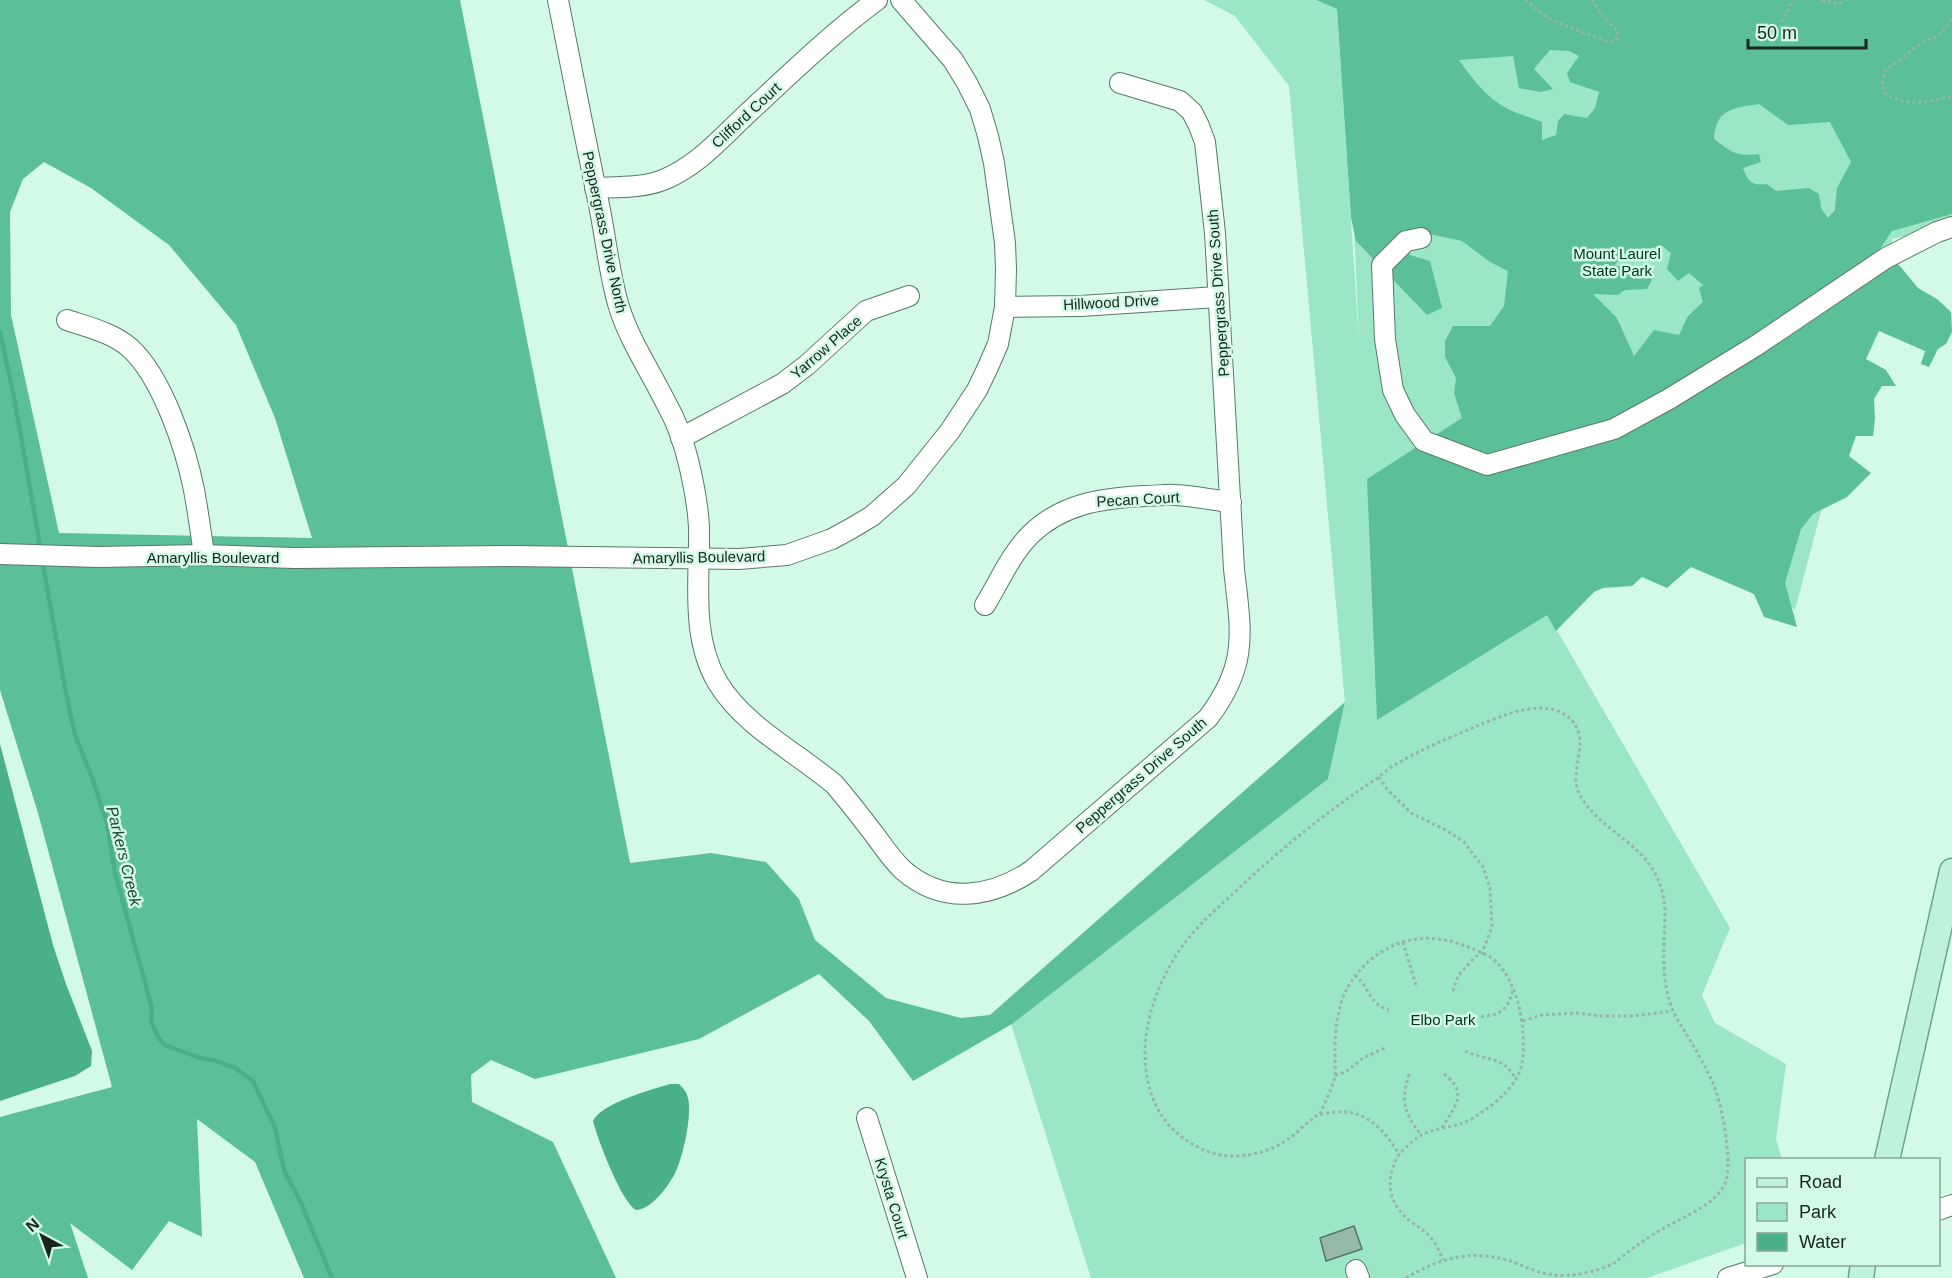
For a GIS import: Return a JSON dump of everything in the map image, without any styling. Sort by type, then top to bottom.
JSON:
[{"type":"main road","points":[[1887,1158],[1952,871]]},
{"type":"street","name":"Peppergrass Drive North","points":[[558,0],[613,286],[624,324],[669,407],[681,438],[697,504],[699,559]]},
{"type":"street","name":"Clifford Court","points":[[595,188],[651,184],[684,169],[716,143],[831,36],[877,0]]},
{"type":"street","name":"Amaryllis Boulevard","points":[[0,554],[98,557],[204,555],[295,558],[511,556],[739,559],[787,555],[832,539],[872,516],[890,502],[921,468],[950,431],[977,390],[998,344],[1005,307],[1005,243],[994,163],[980,109],[953,60],[901,0]]},
{"type":"street","name":"Peppergrass Drive South","points":[[699,559],[699,611],[703,644],[711,670],[728,697],[754,722],[834,784],[903,870],[917,880],[950,893],[984,893],[1001,888],[1031,871],[1208,718],[1228,689],[1238,657],[1240,641],[1217,297],[1215,233],[1205,142],[1192,112],[1180,100],[1120,83]]},
{"type":"street","points":[[1421,238],[1406,241],[1382,265],[1385,339],[1393,390],[1405,415],[1424,441],[1487,465],[1614,429],[1669,399],[1757,345],[1886,258],[1937,232],[1952,227]]},
{"type":"street","name":"Yarrow Place","points":[[681,438],[782,384],[824,351],[866,311],[909,296]]},
{"type":"street","name":"Hillwood Drive","points":[[1005,307],[1082,306],[1217,297]]},
{"type":"street","points":[[67,320],[114,337],[130,348],[150,374],[166,403],[192,478],[204,555]]},
{"type":"street","name":"Pecan Court","points":[[985,605],[1019,548],[1029,536],[1070,508],[1102,500],[1170,495],[1231,502]]},
{"type":"street","name":"Krysta Court","points":[[867,1118],[917,1278]]},
{"type":"street","points":[[1728,1278],[1767,1266]]},
{"type":"path","points":[[1525,0],[1549,19],[1608,42],[1614,42],[1618,37],[1617,30],[1604,18],[1592,0]]},
{"type":"path","points":[[1781,22],[1793,0]]},
{"type":"path","points":[[1822,0],[1838,4],[1846,0]]},
{"type":"path","points":[[1952,19],[1938,36],[1923,42],[1885,71],[1882,82],[1885,93],[1895,99],[1908,102],[1924,103],[1952,96]]},
{"type":"path","points":[[1400,1154],[1389,1137],[1370,1119],[1355,1113],[1340,1111],[1320,1114],[1285,1141],[1261,1153],[1222,1156],[1202,1150],[1182,1138],[1163,1120],[1154,1102],[1145,1064],[1145,1037],[1150,1012],[1175,956],[1190,935],[1297,837],[1332,809],[1395,765],[1447,739],[1495,719],[1541,708],[1562,713],[1575,724],[1581,740],[1575,784],[1578,794],[1607,826],[1645,856],[1656,873],[1664,897],[1664,966],[1672,1011],[1713,1082],[1722,1110],[1728,1161],[1726,1181],[1718,1196],[1700,1209],[1662,1229],[1614,1262],[1593,1271],[1554,1275],[1532,1271],[1510,1261],[1465,1255],[1443,1260],[1406,1278]]},
{"type":"path","points":[[1379,777],[1387,789],[1411,813],[1446,830],[1464,842],[1483,867],[1490,888],[1492,927],[1482,953],[1475,957],[1458,976],[1452,993]]},
{"type":"path","points":[[1320,1114],[1335,1075],[1338,1012],[1343,996],[1355,975],[1377,956],[1403,942],[1417,938],[1437,937],[1458,943],[1495,961],[1514,988],[1523,1021],[1523,1061],[1516,1079],[1502,1095],[1463,1123],[1421,1135],[1400,1154],[1393,1165],[1389,1179],[1391,1195],[1396,1207],[1434,1241],[1443,1260]]},
{"type":"path","points":[[1403,942],[1417,988]]},
{"type":"path","points":[[1355,975],[1362,980],[1375,1004],[1389,1010]]},
{"type":"path","points":[[1475,1017],[1499,1013],[1507,1008],[1514,988]]},
{"type":"path","points":[[1523,1021],[1542,1015],[1578,1013],[1599,1016],[1634,1016],[1672,1011]]},
{"type":"path","points":[[1335,1075],[1346,1072],[1363,1058],[1385,1048]]},
{"type":"path","points":[[1465,1051],[1504,1064],[1516,1079]]},
{"type":"path","points":[[1409,1074],[1403,1095],[1405,1106],[1413,1125],[1421,1135]]},
{"type":"path","points":[[1442,1129],[1456,1105],[1459,1091],[1444,1074]]},
{"type":"green space","points":[[0,0],[460,0],[630,863],[711,853],[766,862],[799,899],[815,940],[886,998],[961,1018],[990,1015],[1345,702],[1328,779],[1012,1024],[913,1081],[869,1021],[819,974],[699,1039],[535,1079],[491,1060],[471,1075],[472,1102],[553,1142],[616,1278],[304,1278],[255,1162],[197,1119],[202,1237],[169,1221],[132,1270],[70,1223],[88,1278],[0,1278],[0,1117],[112,1087],[38,813],[0,690]],"holes":[[[44,162],[91,188],[169,245],[236,325],[275,418],[312,538],[59,533],[11,315],[10,212],[23,179]]]},
{"type":"green space","name":"Elbo Park","points":[[1204,0],[1316,0],[1337,9],[1359,342],[1344,0],[1952,0],[1952,234],[1893,238],[1795,610],[1694,525],[1548,615],[1730,928],[1702,995],[1715,1023],[1786,1064],[1776,1139],[1782,1158],[1745,1158],[1745,1243],[1647,1278],[1091,1278],[1011,1024],[1328,779],[1345,702],[1289,86],[1235,16]]},
{"type":"green space","name":"Mount Laurel State Park","points":[[1316,0],[1952,0],[1952,214],[1892,231],[1880,249],[1900,266],[1918,288],[1937,299],[1951,312],[1952,332],[1946,344],[1938,349],[1929,367],[1921,364],[1925,351],[1879,331],[1866,359],[1886,370],[1896,386],[1882,386],[1874,399],[1873,436],[1856,436],[1849,456],[1871,473],[1847,497],[1813,514],[1801,529],[1785,583],[1797,627],[1764,617],[1754,594],[1691,567],[1667,588],[1642,577],[1632,586],[1603,588],[1594,592],[1556,631],[1547,615],[1377,720],[1367,479],[1462,418],[1454,393],[1456,378],[1445,357],[1445,341],[1453,326],[1490,326],[1504,306],[1508,271],[1490,262],[1462,241],[1411,230],[1405,243],[1410,255],[1430,261],[1442,308],[1427,315],[1356,241],[1351,218],[1337,9]],"holes":[[[1550,50],[1569,51],[1579,56],[1567,73],[1570,82],[1599,92],[1595,108],[1587,118],[1564,114],[1558,121],[1556,135],[1542,140],[1542,122],[1506,108],[1492,99],[1459,60],[1513,56],[1519,88],[1541,92],[1553,89],[1534,69]],[[1759,104],[1788,125],[1830,122],[1851,162],[1837,188],[1835,210],[1828,218],[1821,208],[1819,194],[1809,188],[1776,191],[1767,184],[1751,182],[1743,168],[1761,162],[1759,154],[1744,155],[1734,152],[1714,139],[1718,121],[1728,111]],[[1662,246],[1671,253],[1667,269],[1678,281],[1689,273],[1703,285],[1699,288],[1703,302],[1688,316],[1679,335],[1654,330],[1634,356],[1617,318],[1593,294],[1618,295],[1625,290],[1647,289],[1653,278],[1615,265],[1623,254]]]},
{"type":"water","points":[[0,744],[53,945],[92,1051],[91,1066],[75,1076],[0,1101]]},
{"type":"water","points":[[670,1084],[679,1084],[686,1092],[689,1103],[683,1149],[673,1177],[666,1187],[647,1207],[636,1210],[617,1183],[593,1121],[598,1114],[616,1103]]},
{"type":"building","points":[[1354,1226],[1362,1249],[1326,1261],[1320,1238]]},
{"type":"waterway","name":"Parkers Creek","points":[[0,332],[41,551]]},
{"type":"waterway","name":"Parkers Creek","points":[[42,559],[75,735],[107,823],[115,873],[152,1008],[151,1021],[158,1037],[165,1045],[235,1068],[253,1081],[275,1128],[284,1170],[301,1203],[332,1278]]}]
